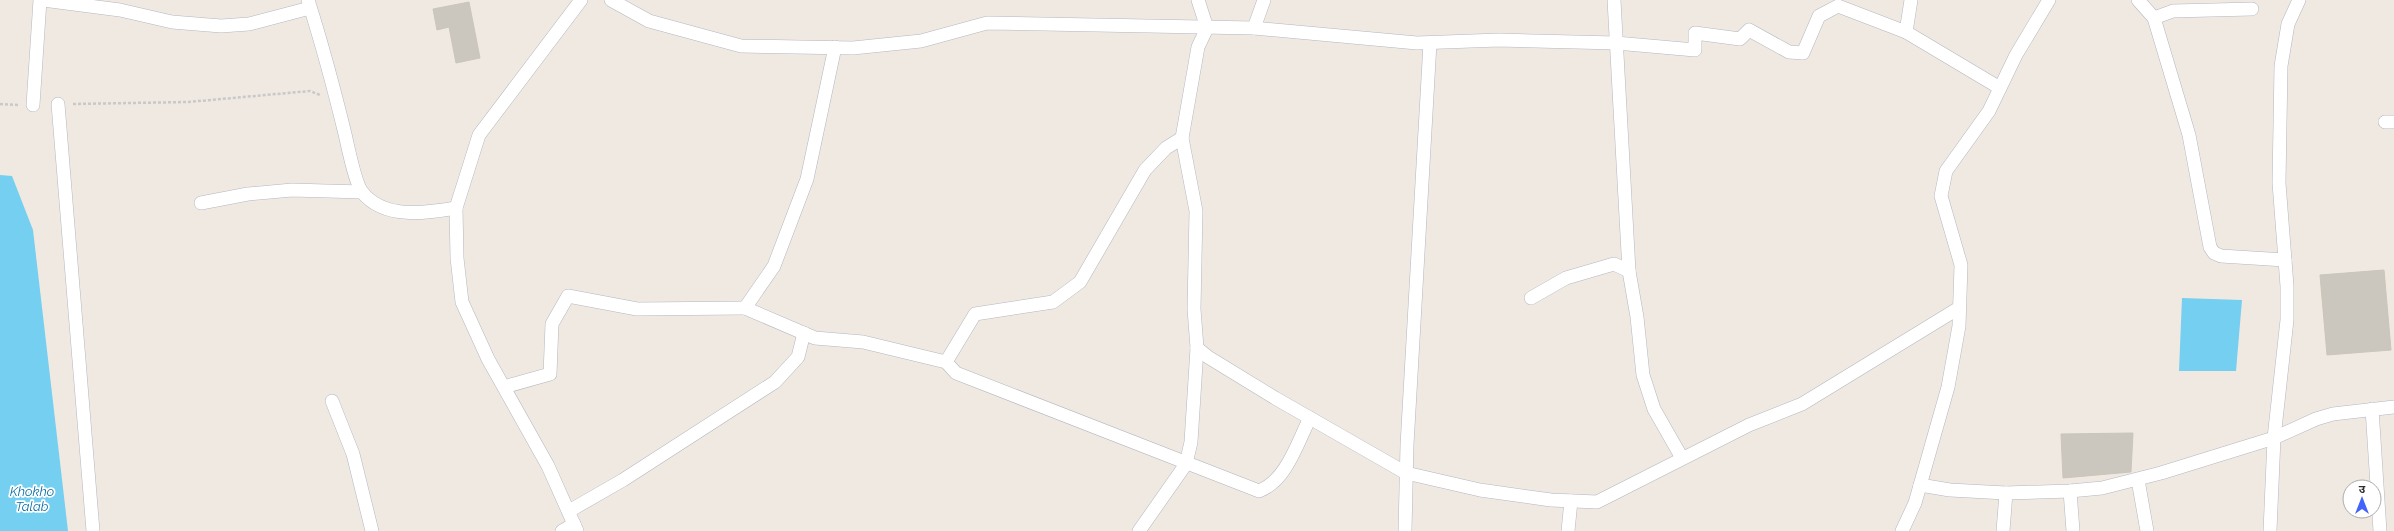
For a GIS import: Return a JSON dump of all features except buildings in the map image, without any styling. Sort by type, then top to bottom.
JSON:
[{"type":"street","points":[[33,105],[42,0],[120,10],[172,22],[221,26],[249,24],[309,4],[327,61],[336,101],[362,192],[374,202],[394,211],[427,213],[456,208]]},
{"type":"street","points":[[562,531],[575,527],[569,511],[548,466],[488,359],[462,302],[457,258],[456,208],[479,136],[581,0]]},
{"type":"street","points":[[611,0],[649,21],[740,46],[853,48],[920,41],[986,23],[1254,28],[1430,43],[1499,40],[1616,44],[1695,50],[1695,33],[1740,39],[1749,30],[1789,52],[1803,53],[1818,16],[1838,6],[1906,32],[2000,88]]},
{"type":"street","points":[[1139,531],[1186,464],[1191,442],[1197,348],[1194,309],[1196,210],[1182,138],[1198,47],[1207,28],[1198,0]]},
{"type":"street","points":[[1254,28],[1264,0]]},
{"type":"street","points":[[1614,0],[1629,271],[1637,317],[1643,375],[1654,410],[1682,458]]},
{"type":"street","points":[[1906,32],[1912,0]]},
{"type":"street","points":[[1902,531],[1915,503],[1948,387],[1958,326],[1961,265],[1941,196],[1946,171],[1989,111],[2016,55],[2049,0]]},
{"type":"street","points":[[2138,0],[2154,18],[2189,135],[2210,247],[2214,254],[2221,256],[2285,260]]},
{"type":"street","points":[[2270,531],[2274,438],[2287,320],[2285,260],[2278,183],[2281,66],[2288,24],[2299,0]]},
{"type":"street","points":[[2154,18],[2172,11],[2252,9]]},
{"type":"street","points":[[1405,531],[1406,474],[1430,43]]},
{"type":"street","points":[[746,308],[774,266],[807,179],[835,47]]},
{"type":"street","points":[[58,104],[93,531]]},
{"type":"street","points":[[946,362],[975,314],[1053,302],[1080,282],[1145,170],[1166,148],[1182,138]]},
{"type":"street","points":[[201,203],[248,194],[292,190],[362,192]]},
{"type":"street","points":[[1531,298],[1566,278],[1614,264],[1629,271]]},
{"type":"street","points":[[504,387],[550,374],[552,324],[568,296],[637,309],[746,308],[815,338],[863,342],[946,362],[956,373],[1186,464],[1259,491],[1270,487],[1281,475],[1310,418]]},
{"type":"street","points":[[1197,348],[1208,357],[1406,474],[1480,490],[1571,501],[1597,502],[1749,425],[1802,404],[1959,308]]},
{"type":"street","points":[[569,511],[623,480],[775,382],[798,357],[804,333]]},
{"type":"street","points":[[332,401],[353,454],[372,531]]},
{"type":"street","points":[[1920,485],[1950,490],[2006,493],[2070,492],[2102,488],[2138,480],[2274,438],[2322,417],[2394,407]]},
{"type":"street","points":[[2372,409],[2380,531]]},
{"type":"street","points":[[2138,480],[2147,531]]},
{"type":"street","points":[[2070,492],[2074,531]]},
{"type":"street","points":[[2003,531],[2006,493]]},
{"type":"street","points":[[1568,531],[1571,501]]},
{"type":"path","points":[[58,104],[188,102],[310,91],[336,101]]},
{"type":"path","points":[[0,104],[33,105]]},
{"type":"water","name":"Khokho Talab","points":[[0,175],[12,176],[33,230],[68,531],[0,531]]},
{"type":"water","points":[[2182,298],[2242,300],[2236,371],[2179,371]]}]
